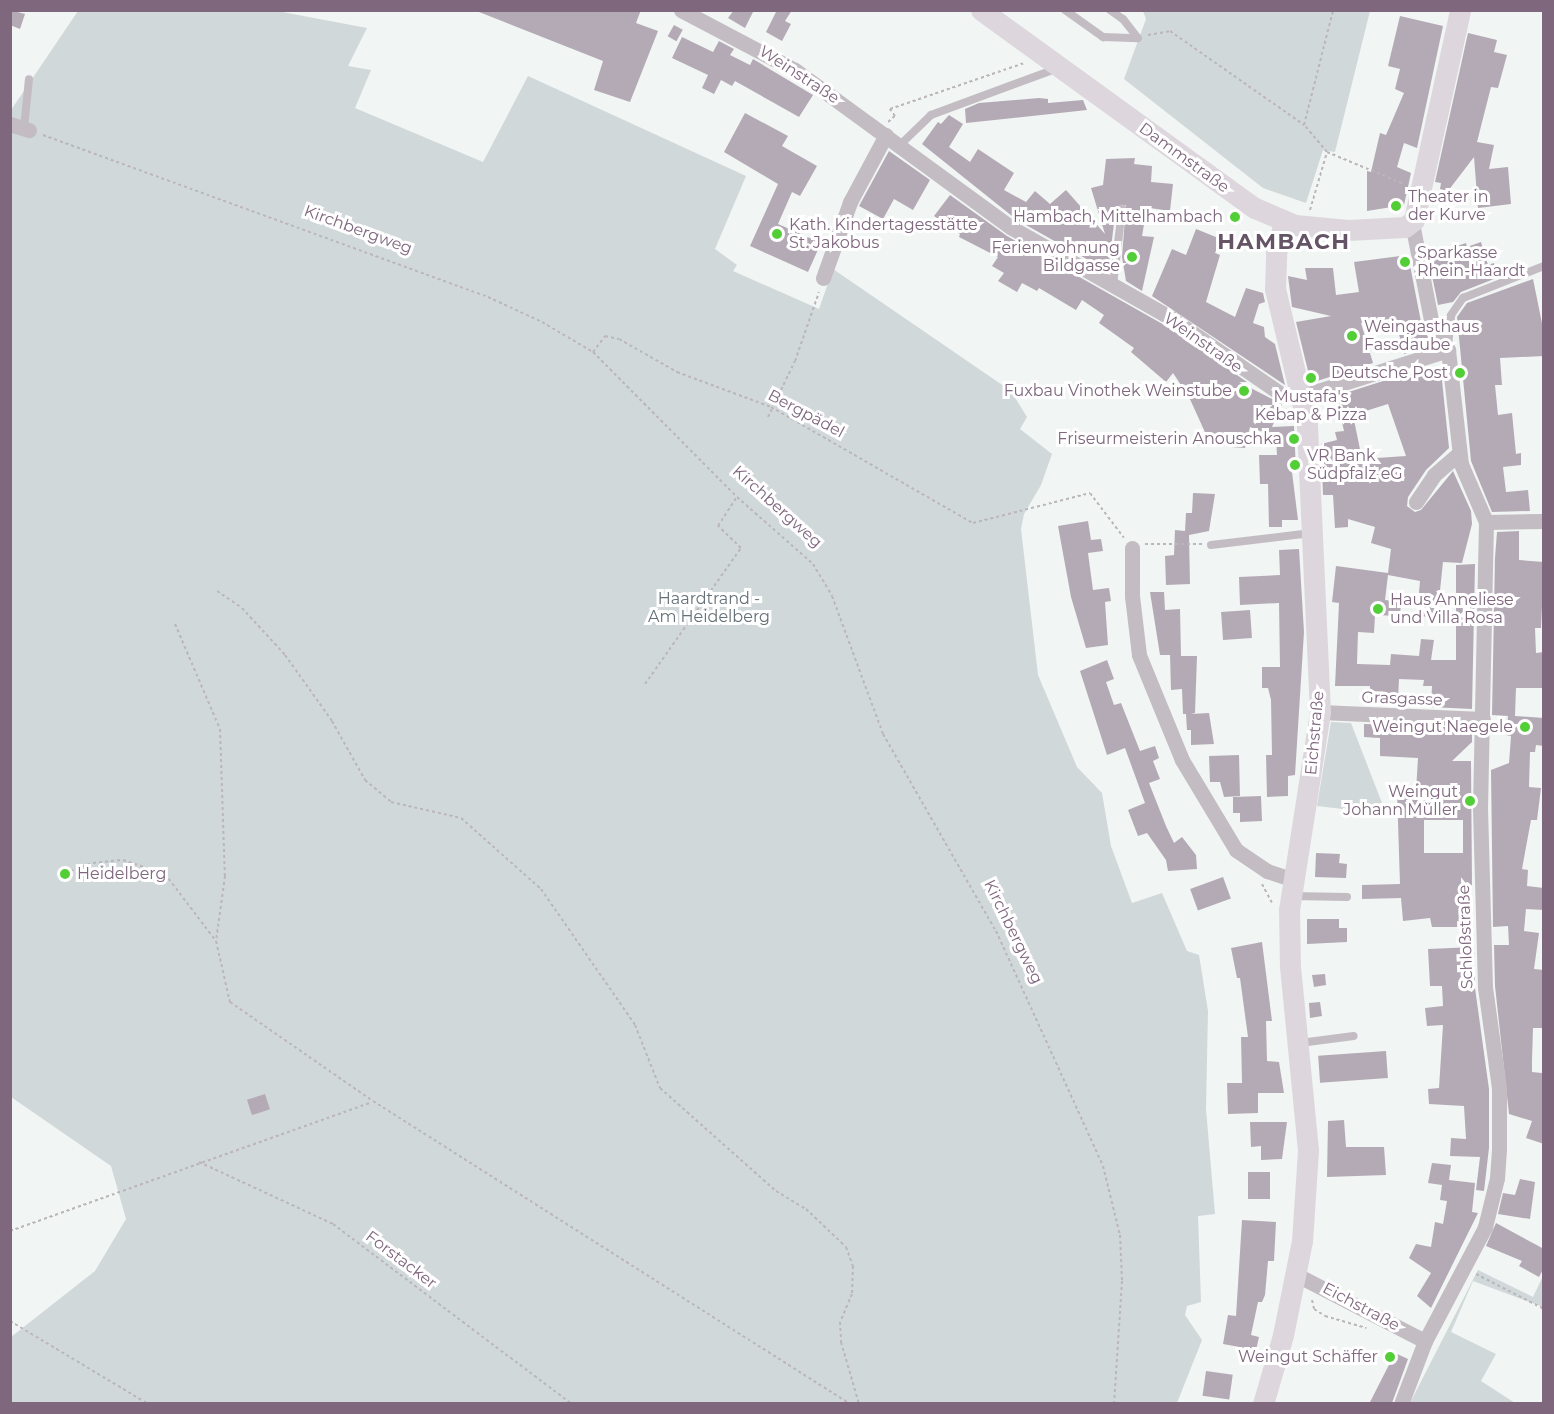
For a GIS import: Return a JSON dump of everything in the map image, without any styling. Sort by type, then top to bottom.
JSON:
[{"type":"street","name":"Weinstraße","points":[[681,10],[795,70],[1012,228],[1196,335],[1268,388],[1302,396]]},
{"type":"street","name":"Dammstraße","points":[[981,10],[1233,194],[1284,222],[1308,228],[1348,230],[1412,223]]},
{"type":"street","points":[[1302,396],[1448,350],[1432,325],[1412,223],[1460,10]]},
{"type":"street","points":[[823,278],[850,202],[886,135]]},
{"type":"street","name":"Eichstraße","points":[[1263,1404],[1297,1275],[1308,1150],[1290,966],[1291,887],[1313,769],[1320,712],[1314,533],[1302,396],[1275,289],[1276,252],[1284,222]]},
{"type":"street","name":"Schloßstraße","points":[[1401,1404],[1425,1341],[1467,1266],[1494,1195],[1500,1119],[1484,959],[1480,808],[1486,522],[1468,486],[1459,453],[1448,350]]},
{"type":"street","points":[[1416,502],[1438,471],[1459,453]]},
{"type":"street","points":[[1486,522],[1544,521]]},
{"type":"street","points":[[1132,548],[1132,596],[1139,655],[1182,760],[1236,850],[1291,887]]},
{"type":"street","name":"Grasgasse","points":[[1320,712],[1483,719]]},
{"type":"street","name":"Eichstraße","points":[[1297,1275],[1425,1341]]},
{"type":"lane","points":[[1065,10],[1103,37],[1138,38]]},
{"type":"lane","points":[[1110,10],[1123,19],[1138,38]]},
{"type":"lane","points":[[900,145],[931,115],[1052,62]]},
{"type":"lane","points":[[21,127],[29,79]]},
{"type":"lane","points":[[1113,286],[1122,209]]},
{"type":"lane","points":[[1448,350],[1448,325],[1462,298],[1544,266]]},
{"type":"lane","points":[[1211,545],[1314,533]]},
{"type":"lane","points":[[1291,887],[1347,897]]},
{"type":"lane","points":[[1298,1043],[1354,1036]]},
{"type":"path","points":[[1304,125],[1333,10]]},
{"type":"path","points":[[1138,38],[1170,31],[1304,125],[1327,152],[1419,190]]},
{"type":"path","points":[[890,110],[1052,62]]},
{"type":"path","name":"Kirchbergweg","points":[[21,127],[488,297],[542,322],[593,352],[737,497],[800,551],[822,576],[883,734],[996,931],[1103,1166],[1120,1235],[1122,1281],[1114,1404]]},
{"type":"path","points":[[1308,228],[1327,152]]},
{"type":"path","points":[[768,417],[771,406],[799,350],[823,278]]},
{"type":"path","name":"Bergpädel","points":[[593,352],[605,336],[619,339],[677,372],[771,406],[973,523],[1090,493],[1132,548]]},
{"type":"path","points":[[645,684],[741,548],[718,526],[737,497]]},
{"type":"path","points":[[1132,548],[1153,541],[1211,545]]},
{"type":"path","points":[[217,591],[242,608],[285,655],[332,721],[365,780],[391,802],[460,818],[541,889],[635,1025],[660,1088],[846,1247],[853,1266],[852,1294],[840,1322],[841,1342],[860,1404]]},
{"type":"path","points":[[175,624],[220,729],[225,876],[216,941],[230,1002],[374,1101],[850,1404]]},
{"type":"path","points":[[65,873],[93,863],[123,860],[165,874],[216,941]]},
{"type":"path","points":[[10,1231],[374,1101]]},
{"type":"path","name":"Forstacker","points":[[199,1162],[333,1224],[572,1404]]},
{"type":"path","points":[[1467,1266],[1544,1309]]},
{"type":"path","points":[[10,1322],[148,1404]]},
{"type":"green space","name":"Haardtrand - Am Heidelberg","points":[[78,11],[277,11],[367,28],[348,66],[371,70],[355,108],[483,162],[528,76],[746,176],[715,249],[737,265],[733,271],[819,309],[833,269],[1011,391],[1027,417],[1020,429],[1052,454],[1041,485],[1024,514],[1021,529],[1038,675],[1077,767],[1102,793],[1111,846],[1132,903],[1162,893],[1187,951],[1199,955],[1208,1011],[1206,1109],[1215,1214],[1198,1216],[1201,1302],[1187,1306],[1185,1315],[1202,1340],[1177,1403],[11,1403],[11,1337],[95,1271],[126,1219],[111,1166],[11,1097],[11,110]]},
{"type":"green space","points":[[1143,11],[1370,11],[1335,152],[1323,150],[1306,203],[1263,188],[1124,79],[1146,19]]},
{"type":"green space","points":[[1331,722],[1351,723],[1382,803],[1377,809],[1368,812],[1317,806]]},
{"type":"green space","points":[[1478,1270],[1533,1297],[1543,1276],[1543,1307],[1473,1281],[1451,1332],[1496,1354],[1481,1381],[1515,1403],[1410,1403]]},
{"type":"building","points":[[10,10],[25,14],[20,29],[10,25]]},
{"type":"building","points":[[474,10],[641,10],[636,23],[658,31],[630,102],[594,90],[603,61]]},
{"type":"building","points":[[734,10],[754,10],[745,28],[728,18]]},
{"type":"building","points":[[777,10],[792,10],[785,21],[791,24],[782,41],[766,32]]},
{"type":"building","points":[[1400,16],[1443,26],[1417,148],[1404,143],[1397,167],[1411,173],[1404,205],[1367,211],[1367,171],[1371,172],[1380,133],[1386,135],[1404,93],[1395,89],[1400,69],[1388,66]]},
{"type":"building","points":[[674,25],[683,30],[676,41],[668,36]]},
{"type":"building","points":[[1468,33],[1497,40],[1494,52],[1507,55],[1498,88],[1491,87],[1477,142],[1494,145],[1489,169],[1508,167],[1511,204],[1478,208],[1474,157],[1448,191],[1440,189],[1441,183],[1435,182]]},
{"type":"building","points":[[682,37],[713,52],[719,41],[734,49],[730,55],[750,65],[753,59],[813,95],[799,117],[735,81],[732,86],[721,80],[714,94],[702,88],[708,75],[672,58]]},
{"type":"building","points":[[1048,99],[1048,103],[1083,100],[1087,110],[966,123],[965,109],[979,103]]},
{"type":"building","points":[[745,113],[788,136],[782,146],[817,166],[800,196],[792,192],[778,224],[821,243],[808,272],[750,246],[778,184],[724,152]]},
{"type":"building","points":[[949,115],[963,124],[949,147],[970,162],[978,149],[1014,173],[1004,190],[1026,202],[1035,191],[1050,204],[1066,190],[1105,234],[1091,188],[1103,185],[1106,159],[1135,158],[1134,164],[1152,166],[1151,182],[1173,184],[1170,211],[1150,208],[1149,213],[1146,213],[1142,236],[1154,237],[1142,291],[1126,281],[1122,257],[1126,205],[1116,208],[1108,271],[1017,220],[922,144],[938,122],[941,124]]},
{"type":"building","points":[[889,151],[930,180],[913,210],[894,199],[883,219],[859,206]]},
{"type":"building","points":[[950,195],[1007,236],[1166,326],[1247,382],[1239,382],[1282,404],[1272,427],[1294,426],[1296,471],[1292,472],[1298,520],[1282,520],[1282,527],[1269,527],[1268,484],[1260,484],[1259,455],[1277,455],[1276,437],[1250,427],[1245,448],[1231,447],[1233,432],[1209,441],[1189,397],[1173,373],[1166,382],[1131,352],[1134,348],[1099,323],[1104,315],[1082,300],[1076,310],[1039,288],[1037,291],[1022,283],[1017,292],[998,281],[1004,273],[992,266],[998,257],[959,237],[960,234],[934,216]]},
{"type":"building","points":[[1196,229],[1221,239],[1215,253],[1220,255],[1206,302],[1235,317],[1246,288],[1263,293],[1265,302],[1259,304],[1253,323],[1264,327],[1265,337],[1275,344],[1285,385],[1152,296],[1172,249],[1186,255]]},
{"type":"building","points":[[1481,242],[1488,265],[1494,263],[1499,277],[1461,292],[1453,302],[1438,305],[1428,256],[1466,243],[1467,247]]},
{"type":"building","points":[[1408,255],[1422,327],[1428,337],[1424,347],[1404,354],[1395,318],[1361,323],[1373,363],[1311,383],[1296,322],[1331,316],[1292,307],[1288,276],[1307,280],[1305,268],[1333,268],[1336,295],[1359,292],[1354,262]]},
{"type":"building","points":[[1533,279],[1544,333],[1544,356],[1500,358],[1502,385],[1495,385],[1498,415],[1512,413],[1516,454],[1521,453],[1521,465],[1503,467],[1506,492],[1528,490],[1530,511],[1492,512],[1471,461],[1457,317],[1467,303]]},
{"type":"building","points":[[1424,368],[1425,375],[1441,371],[1449,448],[1426,470],[1408,497],[1407,506],[1415,512],[1421,510],[1453,471],[1471,511],[1472,524],[1462,563],[1443,562],[1437,619],[1417,615],[1420,581],[1388,575],[1385,600],[1401,602],[1400,616],[1375,615],[1374,633],[1358,632],[1357,664],[1390,665],[1391,654],[1419,656],[1421,639],[1434,640],[1431,660],[1456,660],[1456,565],[1475,564],[1472,709],[1431,707],[1432,686],[1423,686],[1424,680],[1399,679],[1398,699],[1392,699],[1392,705],[1369,704],[1370,686],[1335,686],[1339,603],[1332,602],[1336,566],[1388,573],[1391,549],[1371,543],[1375,527],[1348,519],[1348,527],[1335,528],[1333,495],[1323,495],[1321,444],[1337,440],[1335,432],[1344,431],[1336,396]],"holes":[[[1388,404],[1406,456],[1362,459],[1353,415]]]},
{"type":"building","points":[[1193,493],[1215,494],[1209,531],[1189,535],[1190,584],[1166,585],[1165,556],[1174,555],[1175,530],[1185,531],[1186,513],[1192,513]]},
{"type":"building","points":[[1088,521],[1091,540],[1101,539],[1103,551],[1088,553],[1093,590],[1109,588],[1111,601],[1105,602],[1108,645],[1086,648],[1071,597],[1058,526]]},
{"type":"building","points":[[1519,531],[1519,560],[1544,562],[1541,628],[1535,628],[1536,653],[1544,652],[1544,688],[1516,688],[1515,716],[1544,718],[1544,746],[1536,745],[1535,752],[1530,752],[1529,787],[1541,788],[1537,820],[1531,820],[1522,869],[1528,870],[1527,886],[1544,888],[1544,910],[1526,909],[1524,931],[1539,933],[1534,969],[1544,970],[1542,1028],[1533,1028],[1532,1072],[1542,1073],[1544,1144],[1526,1138],[1532,1121],[1509,1114],[1495,986],[1494,945],[1509,945],[1508,926],[1493,927],[1491,770],[1509,763],[1511,736],[1506,735],[1508,716],[1492,715],[1495,558],[1497,532]]},
{"type":"building","points":[[1299,549],[1304,632],[1295,775],[1288,776],[1288,796],[1267,797],[1266,755],[1272,755],[1271,700],[1268,688],[1262,688],[1262,667],[1280,667],[1279,603],[1240,605],[1239,577],[1280,575],[1279,550]]},
{"type":"building","points":[[1150,592],[1164,592],[1165,610],[1180,609],[1181,656],[1197,656],[1195,713],[1191,714],[1209,713],[1214,744],[1191,745],[1191,730],[1187,730],[1186,714],[1183,714],[1182,689],[1171,690],[1170,655],[1160,655]]},
{"type":"building","points":[[1250,610],[1252,638],[1223,640],[1221,612]]},
{"type":"building","points":[[1107,660],[1114,679],[1106,682],[1114,705],[1121,703],[1140,751],[1155,746],[1159,758],[1153,761],[1160,779],[1149,783],[1166,826],[1174,843],[1182,837],[1196,855],[1197,869],[1168,871],[1166,860],[1147,833],[1138,836],[1128,810],[1145,803],[1125,748],[1107,755],[1080,671]]},
{"type":"building","points":[[1364,724],[1472,728],[1472,742],[1452,761],[1471,761],[1472,885],[1460,886],[1463,927],[1432,927],[1430,918],[1403,921],[1401,898],[1362,899],[1362,885],[1400,884],[1397,791],[1416,791],[1418,758],[1380,756],[1380,738],[1364,737]],"holes":[[[1424,820],[1463,820],[1463,853],[1424,853]]]},
{"type":"building","points":[[1239,755],[1240,796],[1224,797],[1220,782],[1210,782],[1209,756]]},
{"type":"building","points":[[1261,796],[1262,821],[1240,822],[1240,813],[1233,813],[1233,797]]},
{"type":"building","points":[[1316,853],[1340,854],[1339,863],[1347,864],[1346,878],[1315,877]]},
{"type":"building","points":[[1223,877],[1231,899],[1198,911],[1190,889]]},
{"type":"building","points":[[1307,919],[1339,919],[1339,928],[1347,928],[1347,942],[1307,944]]},
{"type":"building","points":[[1262,942],[1272,1021],[1266,1021],[1267,1061],[1279,1062],[1284,1093],[1258,1093],[1258,1113],[1228,1114],[1227,1083],[1242,1083],[1241,1037],[1248,1037],[1240,978],[1237,978],[1231,948]]},
{"type":"building","points":[[1474,947],[1475,988],[1489,1089],[1489,1148],[1484,1191],[1476,1190],[1480,1157],[1450,1156],[1451,1138],[1466,1139],[1464,1106],[1429,1104],[1428,1089],[1439,1088],[1443,1025],[1427,1026],[1425,1008],[1443,1006],[1442,986],[1430,986],[1428,949]]},
{"type":"building","points":[[1325,974],[1326,985],[1314,987],[1312,975]]},
{"type":"building","points":[[1320,1002],[1322,1016],[1310,1018],[1309,1003]]},
{"type":"building","points":[[1386,1051],[1388,1078],[1320,1083],[1318,1056]]},
{"type":"building","points":[[265,1094],[270,1109],[252,1115],[247,1100]]},
{"type":"building","points":[[1344,1120],[1346,1147],[1384,1147],[1386,1175],[1327,1177],[1328,1121]]},
{"type":"building","points":[[1250,1122],[1287,1122],[1282,1159],[1261,1160],[1261,1146],[1251,1147]]},
{"type":"building","points":[[1432,1163],[1451,1165],[1449,1180],[1475,1183],[1472,1212],[1478,1213],[1431,1308],[1417,1296],[1431,1273],[1409,1258],[1416,1244],[1431,1247],[1435,1222],[1443,1224],[1447,1201],[1440,1200],[1442,1185],[1428,1183]]},
{"type":"building","points":[[1248,1172],[1270,1172],[1270,1199],[1248,1199]]},
{"type":"building","points":[[1520,1179],[1535,1182],[1530,1219],[1498,1214],[1503,1193],[1515,1195]]},
{"type":"building","points":[[1242,1220],[1276,1222],[1274,1261],[1268,1261],[1265,1295],[1262,1302],[1258,1302],[1251,1335],[1259,1337],[1256,1350],[1223,1344],[1228,1315],[1236,1316]]},
{"type":"building","points":[[1496,1223],[1544,1249],[1544,1268],[1539,1277],[1519,1266],[1522,1261],[1486,1246]]},
{"type":"building","points":[[1395,1353],[1408,1359],[1392,1403],[1369,1404]]},
{"type":"building","points":[[1206,1371],[1233,1375],[1229,1400],[1203,1396]]},
{"type":"place","name":"Theater in der Kurve","points":[[1396,206]]},
{"type":"place","name":"Hambach, Mittelhambach","points":[[1235,217]]},
{"type":"place","name":"Kath. Kindertagesstätte St. Jakobus","points":[[777,234]]},
{"type":"place","name":"Ferienwohnung Bildgasse","points":[[1132,257]]},
{"type":"place","name":"Sparkasse Rhein-Haardt","points":[[1405,262]]},
{"type":"place","name":"Weingasthaus Fassdaube","points":[[1352,336]]},
{"type":"place","name":"Deutsche Post","points":[[1460,373]]},
{"type":"place","name":"Mustafa's Kebap & Pizza","points":[[1311,378]]},
{"type":"place","name":"Fuxbau Vinothek Weinstube","points":[[1244,391]]},
{"type":"place","name":"Friseurmeisterin Anouschka","points":[[1294,439]]},
{"type":"place","name":"VR Bank Südpfalz eG","points":[[1295,465]]},
{"type":"place","name":"Haus Anneliese und Villa Rosa","points":[[1378,609]]},
{"type":"place","name":"Weingut Naegele","points":[[1525,727]]},
{"type":"place","name":"Weingut Johann Müller","points":[[1470,801]]},
{"type":"place","name":"Heidelberg","points":[[65,874]]},
{"type":"place","name":"Weingut Schäffer","points":[[1390,1357]]},
{"type":"district","name":"HAMBACH","points":[[1284,242]]}]
